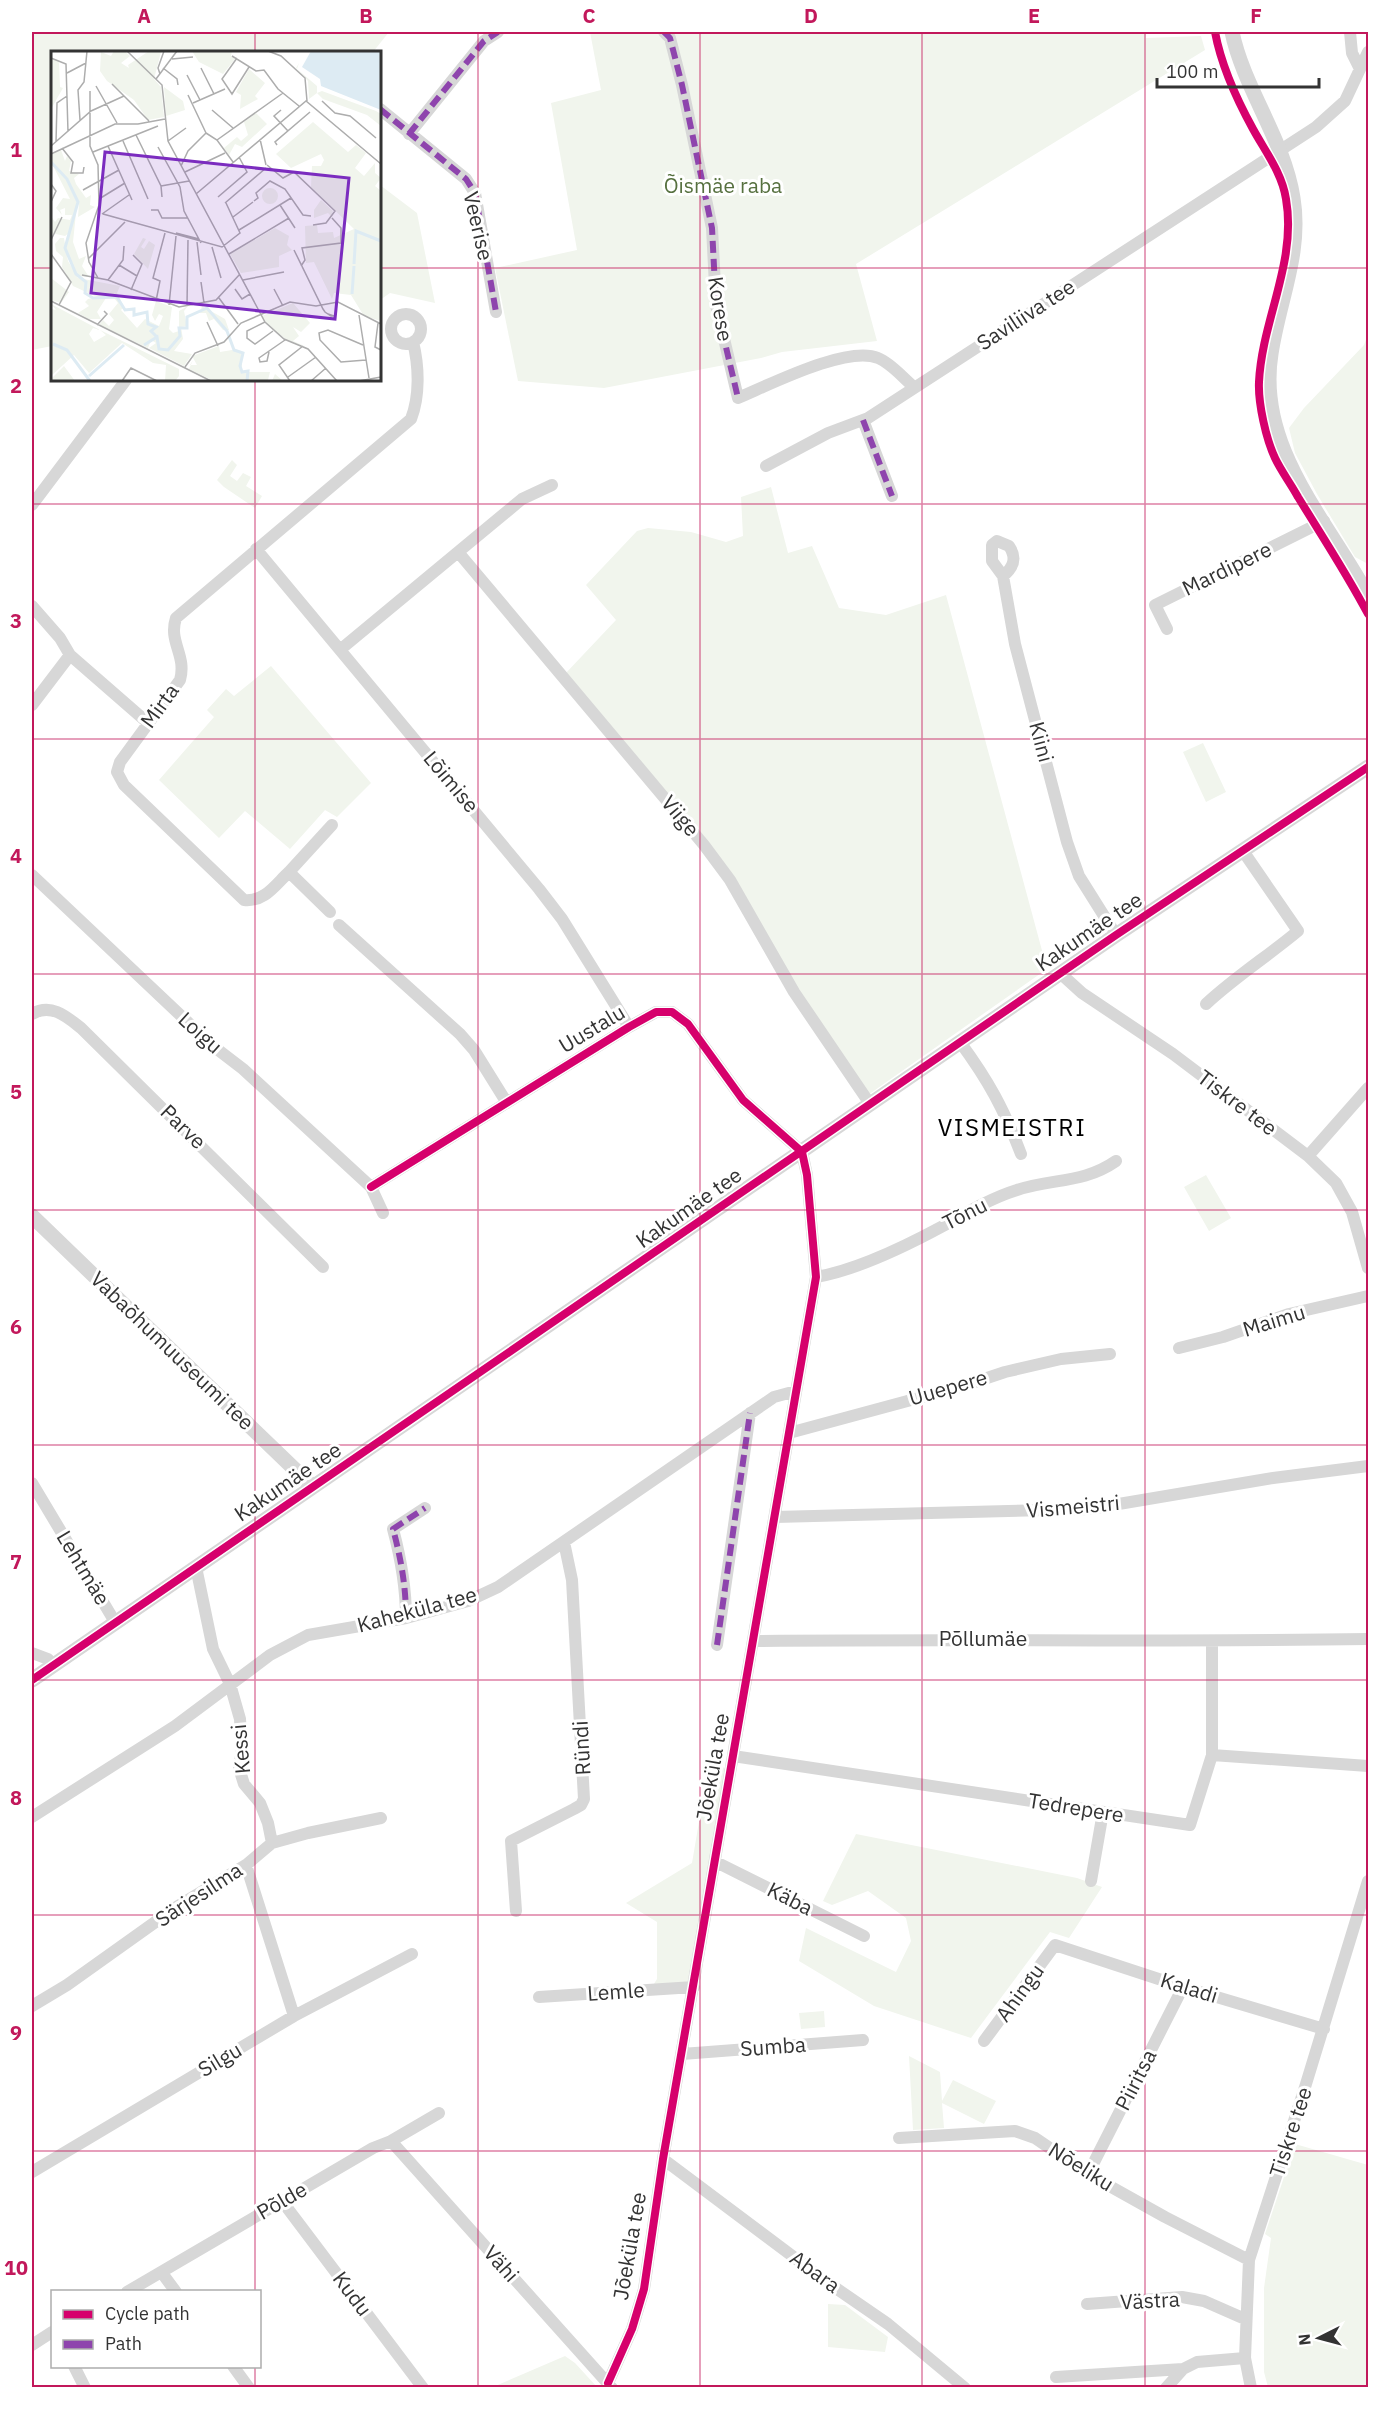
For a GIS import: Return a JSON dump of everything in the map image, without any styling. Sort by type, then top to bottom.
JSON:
[{"type":"street","points":[[409,134],[483,41],[498,32]]},
{"type":"street","name":"Korese","points":[[664,32],[670,38],[682,85],[712,228],[716,305],[738,398],[821,363],[848,356],[876,356],[885,361],[914,387]]},
{"type":"street","points":[[1233,32],[1242,62],[1280,152],[1293,197],[1296,237],[1294,257],[1270,355],[1270,399],[1274,424],[1282,450],[1300,484],[1368,596]]},
{"type":"street","points":[[1350,32],[1352,53],[1360,69]]},
{"type":"street","name":"Saviliiva tee","points":[[766,466],[828,433],[863,420],[1280,152],[1316,127],[1345,101],[1368,52]]},
{"type":"street","name":"Veerise","points":[[381,111],[466,179],[475,193],[496,312]]},
{"type":"street","name":"Mirta","points":[[289,872],[263,897],[255,901],[244,900],[124,785],[117,772],[120,762],[180,680],[183,668],[173,636],[176,618],[411,419],[417,380],[413,342]]},
{"type":"street","points":[[32,505],[125,381]]},
{"type":"street","points":[[863,420],[892,496]]},
{"type":"street","points":[[341,649],[522,499],[552,485]]},
{"type":"street","name":"Mardipere","points":[[1167,628],[1155,604],[1324,521]]},
{"type":"street","name":"Kiini","points":[[1003,576],[1011,568],[1014,557],[1005,543],[999,541],[994,542],[992,561],[1003,576],[1015,644],[1070,852],[1079,876],[1116,935]]},
{"type":"street","name":"Lõimise","points":[[256,549],[539,889],[562,919],[629,1027]]},
{"type":"street","name":"Viige","points":[[458,552],[704,845],[730,880],[794,992],[870,1104]]},
{"type":"street","points":[[32,606],[60,638],[70,655],[147,723]]},
{"type":"street","points":[[32,705],[70,655]]},
{"type":"street","name":"Kakumäe tee","points":[[32,1680],[312,1486],[398,1431],[1060,973],[1368,767]]},
{"type":"street","points":[[330,912],[289,872],[332,825]]},
{"type":"street","points":[[1206,1004],[1231,980],[1268,956],[1298,931],[1243,851]]},
{"type":"street","name":"Loigu","points":[[32,875],[213,1046],[243,1069],[370,1187]]},
{"type":"street","points":[[339,925],[460,1034],[474,1050],[507,1103]]},
{"type":"street","name":"Tiskre tee","points":[[1060,973],[1082,993],[1173,1054],[1308,1156],[1336,1183],[1352,1212],[1368,1268]]},
{"type":"street","name":"Parve","points":[[32,1014],[38,1010],[53,1010],[65,1014],[323,1267]]},
{"type":"street","name":"Uustalu","points":[[370,1187],[656,1012],[672,1012],[688,1024],[743,1100],[802,1152]]},
{"type":"street","points":[[960,1042],[986,1077],[1007,1116],[1021,1154]]},
{"type":"street","points":[[1308,1156],[1368,1088]]},
{"type":"street","name":"Jõeküla tee","points":[[610,2385],[632,2329],[644,2289],[663,2159],[816,1276],[807,1175],[802,1152]]},
{"type":"street","name":"Tõnu","points":[[816,1276],[837,1273],[923,1236],[978,1206],[1017,1189],[1083,1178],[1102,1171],[1116,1161]]},
{"type":"street","points":[[370,1187],[383,1213]]},
{"type":"street","name":"Vabaõhumuuseumi tee","points":[[32,1216],[312,1486]]},
{"type":"street","name":"Maimu","points":[[1179,1348],[1223,1337],[1289,1314],[1368,1296]]},
{"type":"street","name":"Uuepere","points":[[789,1433],[963,1386],[1005,1372],[1061,1359],[1110,1354]]},
{"type":"street","name":"Kaheküla tee","points":[[32,1817],[175,1725],[270,1655],[308,1635],[406,1618],[468,1601],[498,1587],[774,1397],[796,1391]]},
{"type":"street","points":[[717,1645],[750,1413]]},
{"type":"street","name":"Vismeistri","points":[[775,1517],[1089,1509],[1272,1478],[1368,1466]]},
{"type":"street","name":"Lehtmäe","points":[[32,1483],[115,1622]]},
{"type":"street","points":[[406,1618],[403,1566],[393,1529],[425,1508]]},
{"type":"street","name":"Ründi","points":[[516,1911],[511,1841],[581,1805],[584,1799],[572,1580],[564,1542]]},
{"type":"street","name":"Kessi","points":[[195,1567],[213,1649],[230,1684],[240,1719],[242,1750],[239,1768],[244,1784],[260,1803],[268,1823],[272,1843]]},
{"type":"street","name":"Põllumäe","points":[[753,1641],[1368,1640]]},
{"type":"street","points":[[1212,1642],[1212,1755],[1368,1766]]},
{"type":"street","points":[[32,1653],[48,1659],[53,1665]]},
{"type":"street","name":"Tedrepere","points":[[733,1756],[1190,1825],[1212,1755]]},
{"type":"street","points":[[1091,1881],[1103,1812]]},
{"type":"street","name":"Särjesilma","points":[[32,2006],[67,1985],[176,1908],[246,1865],[272,1843],[381,1818]]},
{"type":"street","name":"Käba","points":[[716,1862],[864,1936]]},
{"type":"street","points":[[246,1865],[294,2016]]},
{"type":"street","name":"Tiskre tee","points":[[1251,2388],[1245,2358],[1249,2260],[1324,2029],[1368,1881]]},
{"type":"street","name":"Kaladi","points":[[1055,1945],[1183,1987],[1324,2029]]},
{"type":"street","name":"Ahingu","points":[[984,2041],[1055,1945]]},
{"type":"street","name":"Silgu","points":[[32,2172],[294,2016],[412,1953]]},
{"type":"street","name":"Lemle","points":[[539,1997],[694,1987]]},
{"type":"street","name":"Piiritsa","points":[[1088,2174],[1183,1987]]},
{"type":"street","name":"Sumba","points":[[682,2054],[863,2040]]},
{"type":"street","name":"Põlde","points":[[131,2290],[373,2148],[391,2141],[439,2113]]},
{"type":"street","name":"Nõeliku","points":[[898,2138],[1015,2131],[1035,2138],[1088,2174],[1249,2260]]},
{"type":"street","name":"Vähi","points":[[391,2141],[610,2385]]},
{"type":"street","name":"Abara","points":[[663,2159],[827,2282],[888,2324],[965,2388]]},
{"type":"street","name":"Kudu","points":[[282,2201],[423,2388]]},
{"type":"street","points":[[162,2273],[175,2290]]},
{"type":"street","name":"Västra","points":[[1087,2304],[1182,2297],[1204,2301],[1245,2319]]},
{"type":"street","points":[[32,2345],[51,2333]]},
{"type":"street","points":[[1166,2388],[1183,2369],[1197,2362],[1245,2358]]},
{"type":"street","points":[[75,2368],[85,2388]]},
{"type":"street","points":[[234,2368],[249,2388]]},
{"type":"street","points":[[1056,2377],[1183,2369]]},
{"type":"green space","points":[[32,32],[389,32],[374,51],[51,51],[51,346],[32,350]]},
{"type":"green space","name":"Õismäe raba","points":[[590,32],[1146,32],[1146,38],[1201,36],[1205,50],[856,264],[877,341],[782,352],[604,388],[518,381],[495,268],[577,250],[551,103],[601,90]]},
{"type":"green space","points":[[381,186],[417,213],[435,303],[390,293],[381,299]]},
{"type":"green space","points":[[1368,334],[1368,564],[1355,557],[1317,494],[1295,453],[1289,428],[1304,408],[1364,345]]},
{"type":"green space","points":[[232,460],[237,465],[230,476],[237,481],[243,473],[251,477],[246,486],[262,496],[255,508],[217,480]]},
{"type":"green space","points":[[771,487],[788,553],[812,546],[839,608],[886,615],[946,595],[1047,969],[868,1095],[807,1006],[750,908],[565,674],[616,620],[586,585],[637,531],[648,528],[691,532],[726,542],[743,536],[741,497]]},
{"type":"green space","points":[[271,666],[371,783],[337,817],[325,810],[290,849],[245,811],[219,838],[159,780],[214,717],[207,710],[226,689],[234,696]]},
{"type":"green space","points":[[1203,743],[1226,792],[1206,802],[1183,752]]},
{"type":"green space","points":[[1206,1175],[1231,1218],[1209,1231],[1184,1187]]},
{"type":"green space","points":[[709,1763],[722,1766],[726,1770],[688,1982],[652,1987],[657,1979],[657,1922],[626,1903],[692,1863]]},
{"type":"green space","points":[[856,1834],[1077,1878],[1102,1887],[1069,1938],[1050,1932],[971,2038],[874,2006],[799,1961],[806,1928],[896,1972],[911,1941],[906,1918],[868,1891],[832,1905],[823,1901]]},
{"type":"green space","points":[[824,2011],[825,2027],[801,2029],[799,2013]]},
{"type":"green space","points":[[909,2056],[940,2072],[942,2101],[953,2080],[996,2101],[984,2124],[942,2103],[944,2128],[913,2130]]},
{"type":"green space","points":[[1295,2144],[1368,2165],[1368,2387],[1268,2387],[1264,2372],[1264,2288],[1271,2238],[1265,2234]]},
{"type":"green space","points":[[828,2304],[845,2305],[888,2337],[885,2352],[828,2347]]},
{"type":"green space","points":[[565,2356],[575,2363],[597,2387],[493,2387]]},
{"type":"marked path","points":[[409,134],[484,41],[498,32]]},
{"type":"marked path","points":[[664,32],[670,38],[682,85],[712,228],[716,305],[738,398]]},
{"type":"marked path","points":[[381,110],[466,179],[475,193],[496,312]]},
{"type":"marked path","points":[[863,420],[892,496]]},
{"type":"marked path","points":[[717,1645],[750,1413]]},
{"type":"marked path","points":[[406,1618],[403,1573],[393,1529],[425,1508]]},
{"type":"cycle path","points":[[1215,32],[1230,82],[1277,171],[1286,199],[1287,245],[1261,359],[1259,382],[1261,410],[1266,431],[1280,468],[1368,614]]},
{"type":"cycle path","points":[[32,1680],[1116,935],[1368,767]]},
{"type":"cycle path","points":[[371,1187],[656,1012],[672,1012],[688,1024],[743,1100],[802,1152],[807,1175],[816,1277],[663,2159],[644,2289],[632,2329],[608,2383]]},
{"type":"district","name":"VISMEISTRI","points":[[1012,1128]]}]
